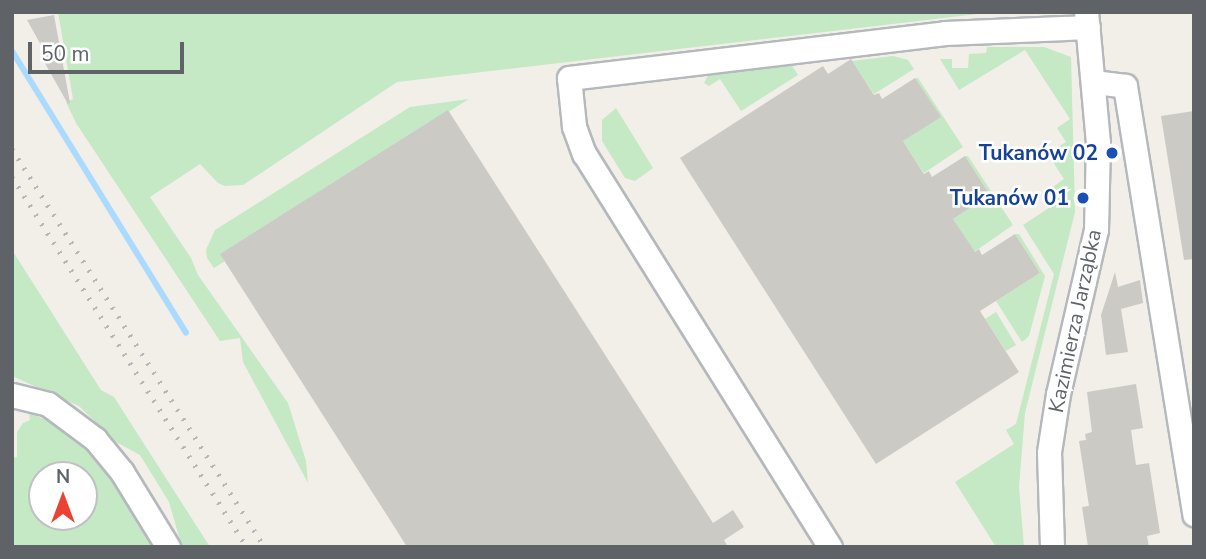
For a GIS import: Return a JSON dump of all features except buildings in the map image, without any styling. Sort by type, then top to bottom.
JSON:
[{"type":"street","name":"Kazimierza Jarząbka","points":[[1052,547],[1049,452],[1058,394],[1096,230],[1098,152],[1087,20]]},
{"type":"street","points":[[830,547],[584,154],[574,126],[569,78],[945,33],[1087,20]]},
{"type":"street","points":[[1094,82],[1125,86],[1194,514]]},
{"type":"street","points":[[12,395],[48,404],[96,439],[122,472],[168,547]]},
{"type":"green space","points":[[58,12],[995,12],[397,82],[243,185],[225,186],[218,183],[200,164],[150,197],[191,258],[198,275],[288,403],[306,461],[308,483],[243,362],[240,338],[220,341],[76,123],[66,102],[73,99]]},
{"type":"green space","points":[[987,47],[1044,47],[1071,57],[1075,212],[1025,413],[1019,486],[1024,547],[996,547],[955,482],[1014,444],[1006,430],[1016,424],[1054,274],[1023,225],[1058,202],[1050,189],[1064,179],[1047,153],[1066,142],[1057,128],[1070,119],[1025,50],[959,90],[940,59],[952,59],[952,68],[968,68],[969,54],[986,53]]},
{"type":"green space","points":[[893,56],[908,60],[914,69],[874,94],[852,61]]},
{"type":"green space","points":[[789,61],[798,75],[741,111],[720,79],[709,86],[704,83],[710,71]]},
{"type":"green space","points":[[915,78],[918,78],[963,147],[924,173],[903,141],[940,117]]},
{"type":"green space","points":[[469,99],[221,254],[225,261],[214,268],[207,258],[206,250],[215,230],[410,107]]},
{"type":"green space","points":[[616,108],[653,168],[635,181],[625,178],[602,141],[602,120]]},
{"type":"green space","points":[[965,156],[968,156],[1013,225],[974,252],[953,219],[990,195]]},
{"type":"green space","points":[[1015,234],[1019,234],[1045,276],[1029,336],[1022,342],[996,301],[1040,273]]},
{"type":"green space","points":[[12,250],[101,390],[114,397],[210,547],[182,547],[169,502],[140,455],[116,442],[79,406],[12,376]]},
{"type":"green space","points":[[996,312],[1016,345],[1006,351],[985,319]]},
{"type":"green space","points":[[29,413],[59,425],[81,443],[95,461],[28,461],[28,531],[98,531],[98,465],[126,500],[152,547],[12,547],[12,458],[17,457],[17,432],[23,423],[30,420]]},
{"type":"waterway","points":[[12,51],[186,333]]},
{"type":"railway","points":[[12,149],[265,547]]},
{"type":"railway","points":[[12,177],[247,547]]},
{"type":"place","name":"Tukanów 02","points":[[1112,153]]},
{"type":"place","name":"Tukanów 01","points":[[1083,198]]}]
